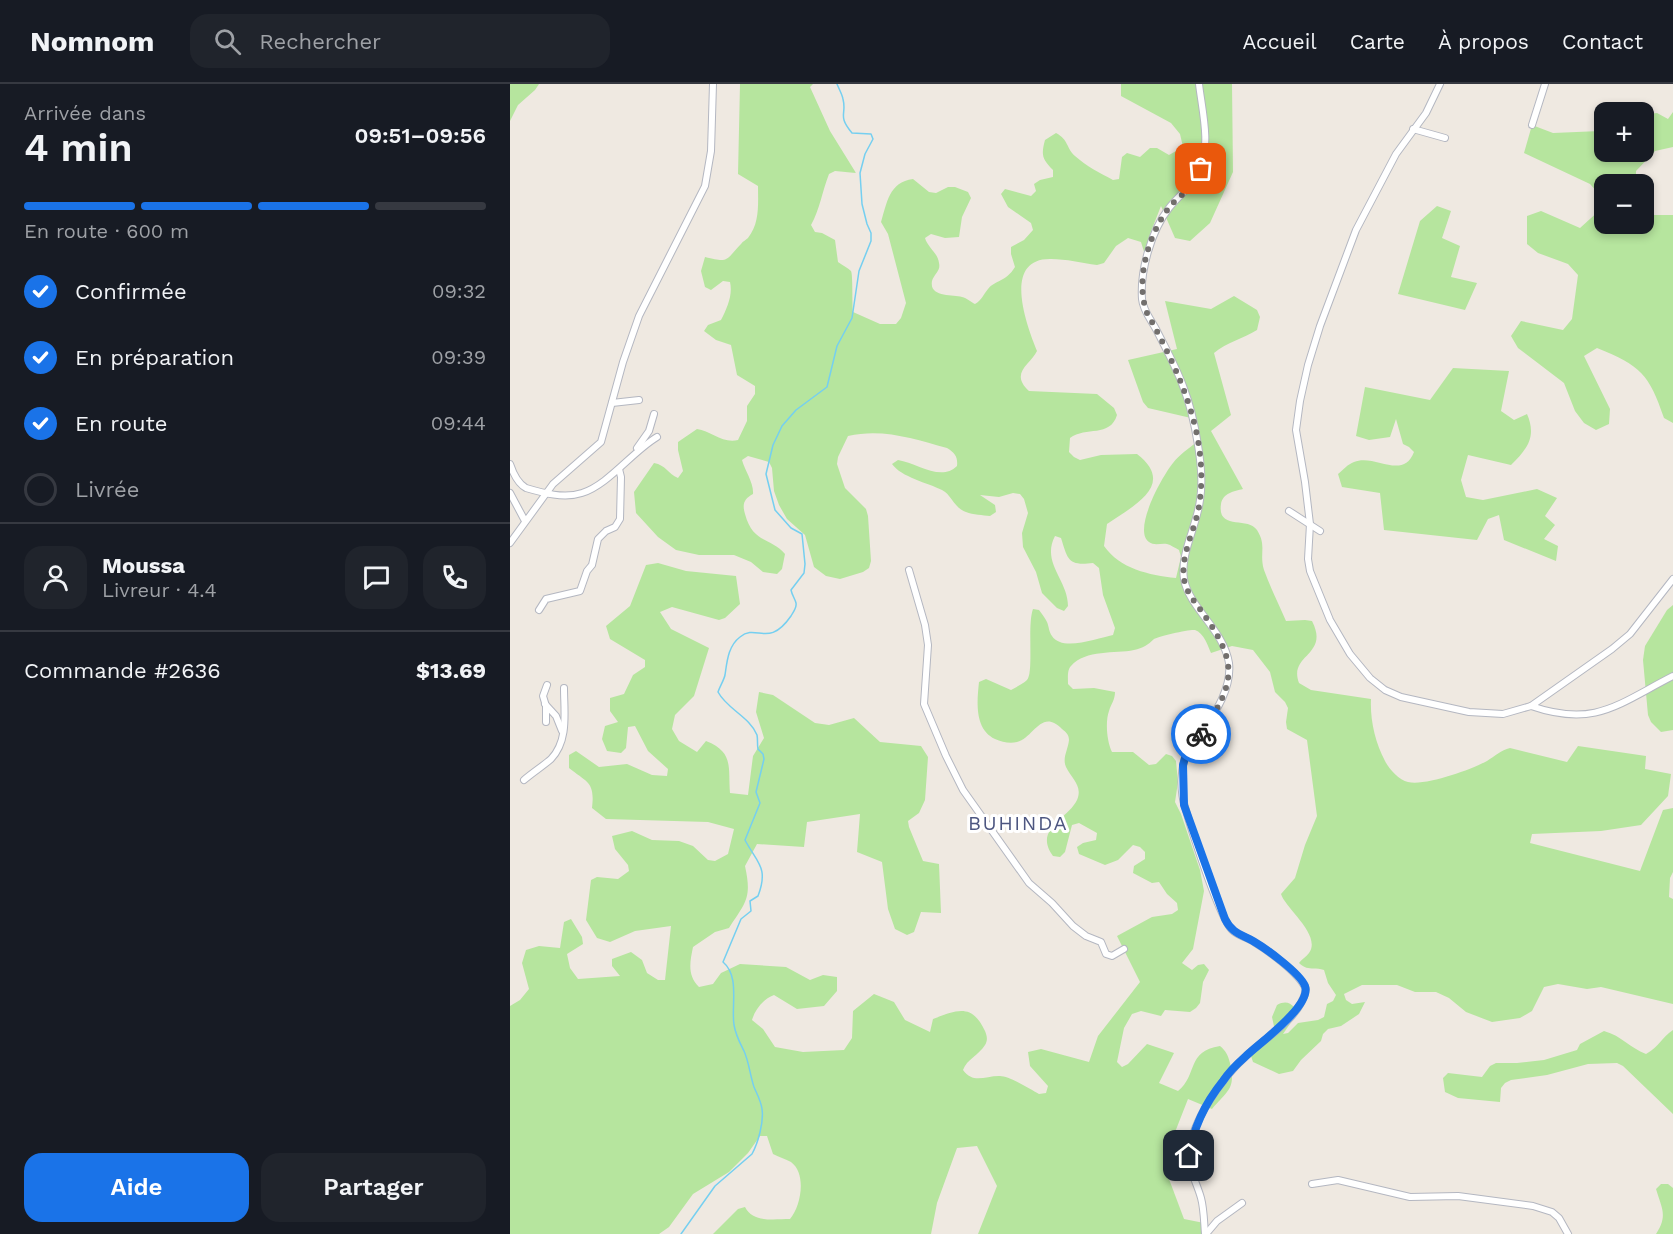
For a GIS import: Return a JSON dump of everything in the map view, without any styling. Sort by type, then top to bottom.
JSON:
[{"type":"street","points":[[510,543],[555,481],[601,442],[623,362],[639,316],[705,186],[711,151],[713,84]]},
{"type":"street","points":[[1199,84],[1204,129],[1204,154],[1201,169],[1192,184],[1169,207],[1152,237],[1146,258],[1142,300],[1183,386],[1198,442],[1202,475],[1200,501],[1184,566],[1184,580],[1190,596],[1224,645],[1229,664],[1225,692],[1210,720],[1187,751],[1183,765],[1183,796],[1188,816],[1228,926],[1237,934],[1259,945],[1293,972],[1304,983],[1306,989],[1302,1001],[1286,1021],[1222,1081],[1194,1132],[1189,1164],[1201,1198],[1205,1234]]},
{"type":"street","points":[[1440,84],[1426,113],[1396,154],[1356,230],[1308,365],[1296,430],[1310,524],[1308,559],[1310,572],[1330,621],[1350,654],[1370,678],[1385,690],[1401,697],[1469,712],[1503,714],[1531,706],[1612,649],[1630,634],[1673,579]]},
{"type":"street","points":[[1532,125],[1545,84]]},
{"type":"street","points":[[1413,129],[1445,138]]},
{"type":"street","points":[[612,403],[639,400]]},
{"type":"street","points":[[633,454],[649,431],[654,414]]},
{"type":"street","points":[[510,464],[522,486],[545,493],[568,495],[582,493],[612,475],[633,454],[657,437]]},
{"type":"street","points":[[539,610],[546,600],[580,591],[592,565],[598,539],[606,531],[615,527],[620,519],[621,477],[619,468]]},
{"type":"street","points":[[510,493],[525,521]]},
{"type":"street","points":[[1289,511],[1320,531]]},
{"type":"street","points":[[909,570],[928,645],[924,704],[936,735],[963,790],[1029,883],[1073,926],[1086,936],[1101,942],[1106,954],[1112,956],[1124,949]]},
{"type":"street","points":[[1531,706],[1562,714],[1594,714],[1627,701],[1673,676]]},
{"type":"street","points":[[546,722],[543,696],[547,685]]},
{"type":"street","points":[[524,780],[551,759],[558,750],[563,737],[564,688]]},
{"type":"street","points":[[545,704],[561,726],[563,737]]},
{"type":"street","points":[[1312,1184],[1338,1180],[1410,1197],[1458,1196],[1533,1206],[1552,1212],[1559,1218],[1568,1234]]},
{"type":"street","points":[[1205,1234],[1217,1221],[1242,1203]]},
{"type":"green space","points":[[510,84],[539,84],[518,105],[510,121]]},
{"type":"green space","points":[[740,84],[813,84],[810,87],[830,131],[856,173],[835,171],[829,174],[811,225],[815,232],[835,240],[838,262],[851,271],[853,312],[880,324],[896,324],[901,318],[906,303],[888,234],[881,222],[890,194],[899,184],[913,179],[929,192],[936,193],[948,187],[955,187],[968,192],[971,198],[962,217],[959,237],[945,238],[931,234],[925,238],[939,263],[932,281],[934,290],[938,293],[964,298],[975,304],[991,286],[1012,272],[1015,267],[1011,247],[1024,240],[1033,230],[1031,223],[1008,207],[1001,194],[1005,189],[1031,196],[1036,191],[1034,184],[1053,177],[1053,170],[1043,156],[1045,140],[1056,133],[1063,138],[1072,153],[1084,163],[1113,180],[1119,179],[1122,157],[1127,153],[1140,157],[1150,148],[1157,148],[1169,155],[1183,147],[1180,134],[1171,123],[1121,96],[1121,84],[1232,84],[1233,172],[1210,223],[1190,241],[1175,238],[1161,206],[1150,234],[1146,258],[1141,242],[1128,238],[1116,246],[1104,263],[1097,265],[1051,259],[1036,262],[1026,269],[1022,281],[1024,311],[1037,351],[1023,369],[1021,379],[1023,385],[1029,391],[1097,394],[1114,408],[1117,415],[1109,427],[1070,438],[1069,452],[1080,460],[1101,455],[1137,454],[1148,465],[1153,475],[1152,485],[1147,494],[1138,502],[1107,524],[1104,546],[1118,560],[1136,570],[1176,578],[1181,557],[1179,550],[1167,544],[1149,542],[1145,536],[1144,526],[1151,502],[1168,469],[1178,457],[1197,442],[1191,418],[1148,408],[1143,402],[1128,360],[1177,349],[1165,301],[1211,309],[1234,296],[1257,310],[1260,317],[1257,330],[1214,353],[1231,415],[1211,431],[1243,489],[1224,497],[1221,512],[1228,520],[1253,526],[1257,530],[1262,541],[1264,570],[1286,621],[1312,621],[1316,641],[1299,666],[1297,673],[1299,683],[1311,690],[1371,699],[1372,723],[1381,754],[1392,771],[1408,782],[1426,782],[1459,773],[1510,748],[1567,762],[1578,746],[1646,756],[1645,769],[1671,774],[1668,796],[1641,825],[1601,831],[1532,834],[1530,843],[1640,871],[1663,810],[1673,808],[1673,872],[1670,878],[1669,897],[1673,899],[1673,1004],[1601,987],[1587,989],[1558,984],[1544,987],[1532,1011],[1520,1018],[1492,1022],[1466,1012],[1449,998],[1436,992],[1415,992],[1397,985],[1362,985],[1344,994],[1346,1000],[1352,1004],[1365,1002],[1359,1014],[1341,1026],[1328,1029],[1321,1041],[1293,1071],[1279,1074],[1253,1062],[1251,1056],[1275,1031],[1272,1017],[1277,1005],[1287,1003],[1295,1008],[1294,1018],[1283,1034],[1288,1033],[1298,1023],[1324,1017],[1327,1004],[1333,1001],[1336,995],[1328,983],[1324,970],[1308,968],[1299,963],[1309,953],[1312,946],[1311,938],[1281,894],[1295,878],[1317,816],[1307,740],[1287,729],[1288,708],[1275,692],[1270,672],[1253,650],[1232,646],[1211,653],[1201,634],[1195,630],[1181,632],[1154,639],[1137,649],[1084,657],[1070,668],[1068,684],[1073,689],[1094,688],[1115,692],[1107,721],[1112,752],[1133,752],[1149,765],[1156,764],[1166,754],[1172,756],[1176,761],[1178,782],[1175,802],[1200,870],[1204,891],[1193,949],[1182,963],[1192,970],[1204,964],[1209,970],[1203,982],[1200,1003],[1190,1012],[1165,1010],[1161,1016],[1141,1011],[1132,1014],[1124,1028],[1117,1062],[1122,1067],[1128,1064],[1147,1044],[1174,1053],[1159,1083],[1178,1091],[1184,1085],[1197,1058],[1202,1053],[1220,1046],[1226,1053],[1232,1072],[1229,1089],[1212,1109],[1188,1099],[1168,1150],[1166,1171],[1184,1219],[1204,1223],[1205,1234],[978,1234],[997,1186],[977,1146],[957,1148],[937,1203],[931,1234],[713,1234],[738,1209],[745,1207],[753,1216],[764,1219],[790,1219],[794,1213],[801,1190],[796,1167],[791,1162],[773,1154],[767,1136],[760,1136],[748,1153],[729,1172],[693,1194],[669,1227],[659,1234],[510,1234],[510,1006],[520,1000],[529,989],[522,963],[526,950],[539,946],[560,948],[564,922],[571,919],[582,937],[583,944],[567,954],[570,968],[578,979],[620,976],[612,966],[612,959],[631,952],[642,960],[647,973],[658,980],[665,980],[671,926],[635,931],[610,942],[597,938],[586,920],[591,880],[597,877],[618,879],[629,871],[628,865],[615,849],[612,836],[632,831],[652,840],[679,841],[693,846],[708,860],[715,861],[728,854],[734,829],[708,822],[606,819],[592,808],[593,799],[589,784],[569,768],[569,755],[576,751],[599,767],[627,764],[652,775],[667,776],[668,769],[648,751],[635,726],[628,727],[626,748],[621,753],[607,751],[602,739],[605,726],[618,722],[610,711],[610,698],[624,694],[633,675],[645,667],[645,660],[610,639],[606,626],[630,606],[646,565],[658,563],[686,571],[736,576],[740,604],[725,618],[719,620],[672,607],[660,612],[671,629],[709,648],[694,696],[675,715],[672,729],[679,741],[697,752],[706,741],[721,750],[728,761],[730,793],[748,795],[753,756],[764,738],[756,712],[759,692],[773,695],[815,723],[829,725],[854,718],[880,742],[921,746],[928,757],[925,800],[919,813],[908,821],[923,861],[939,864],[941,913],[921,912],[914,932],[907,935],[895,929],[888,909],[882,862],[857,852],[860,814],[807,822],[804,847],[757,844],[745,866],[748,886],[746,899],[740,912],[729,928],[715,932],[693,947],[691,973],[699,987],[713,984],[721,973],[740,964],[786,967],[810,980],[823,975],[837,977],[837,991],[824,1006],[797,1009],[774,995],[760,1005],[752,1020],[763,1029],[775,1047],[803,1052],[844,1050],[852,1038],[853,1011],[874,994],[894,1002],[905,1020],[930,1032],[933,1019],[949,1013],[963,1011],[975,1016],[985,1031],[987,1040],[963,1070],[975,1078],[1003,1076],[1039,1094],[1046,1093],[1048,1086],[1030,1066],[1028,1052],[1041,1049],[1089,1062],[1098,1036],[1140,982],[1117,936],[1152,917],[1172,914],[1178,910],[1177,903],[1159,882],[1152,883],[1133,873],[1134,866],[1145,859],[1145,852],[1140,847],[1133,845],[1118,860],[1105,865],[1079,854],[1077,847],[1096,840],[1097,833],[1079,823],[1072,825],[1065,852],[1060,857],[1053,856],[1048,847],[1049,831],[1073,807],[1079,791],[1065,764],[1069,740],[1065,731],[1055,723],[1043,723],[1023,739],[1009,743],[988,734],[980,722],[979,682],[986,679],[1011,690],[1027,680],[1030,668],[1033,609],[1039,610],[1042,614],[1052,636],[1064,643],[1081,643],[1113,635],[1115,628],[1103,595],[1099,568],[1093,563],[1078,563],[1070,560],[1061,538],[1055,536],[1051,555],[1067,597],[1068,606],[1064,611],[1057,608],[1042,593],[1036,572],[1023,547],[1022,533],[1028,513],[1020,494],[1013,493],[999,497],[980,495],[995,505],[996,512],[990,516],[969,513],[958,507],[945,492],[902,473],[892,464],[898,460],[936,472],[951,470],[957,466],[957,460],[947,448],[886,434],[848,436],[837,464],[845,488],[866,509],[871,561],[869,568],[863,572],[840,579],[826,576],[814,567],[805,535],[787,519],[779,505],[769,462],[748,456],[742,460],[753,490],[753,494],[744,502],[744,507],[748,524],[753,531],[785,554],[782,569],[777,574],[763,572],[751,562],[734,555],[699,555],[676,550],[658,537],[636,513],[634,492],[654,463],[678,478],[683,471],[678,442],[697,429],[722,439],[738,440],[747,421],[747,406],[755,394],[755,386],[737,375],[731,345],[716,340],[704,331],[708,325],[721,320],[730,297],[730,282],[723,281],[711,290],[705,287],[701,271],[705,257],[726,259],[748,238],[755,226],[758,186],[738,174]]},
{"type":"green space","points":[[1673,112],[1673,147],[1655,151],[1654,113],[1668,119]]},
{"type":"green space","points":[[1532,125],[1553,133],[1594,131],[1594,162],[1645,162],[1636,174],[1594,174],[1594,188],[1590,184],[1524,153]]},
{"type":"green space","points":[[1437,206],[1451,211],[1442,238],[1460,246],[1451,277],[1477,283],[1465,310],[1398,294],[1420,221]]},
{"type":"green space","points":[[1541,211],[1580,228],[1594,215],[1594,234],[1654,234],[1654,215],[1673,215],[1673,423],[1664,418],[1648,381],[1634,366],[1597,348],[1584,356],[1610,409],[1609,424],[1596,430],[1584,423],[1575,411],[1564,383],[1518,348],[1511,336],[1521,321],[1563,330],[1572,319],[1578,275],[1568,264],[1538,253],[1527,244],[1527,216]]},
{"type":"green space","points":[[1453,368],[1509,371],[1501,411],[1514,420],[1527,414],[1531,429],[1526,448],[1511,465],[1468,455],[1461,480],[1466,497],[1483,500],[1537,489],[1557,498],[1545,516],[1555,525],[1544,539],[1558,546],[1556,561],[1504,540],[1499,515],[1488,519],[1477,540],[1384,530],[1380,493],[1342,487],[1338,474],[1352,463],[1362,460],[1395,466],[1403,465],[1414,452],[1403,444],[1396,419],[1390,437],[1369,440],[1356,436],[1365,387],[1430,400]]},
{"type":"green space","points":[[1673,605],[1673,730],[1661,732],[1651,722],[1648,715],[1643,660],[1645,646],[1667,610]]},
{"type":"green space","points":[[1673,1030],[1673,1114],[1623,1066],[1617,1063],[1588,1064],[1547,1075],[1511,1080],[1501,1088],[1500,1102],[1458,1098],[1445,1092],[1443,1078],[1448,1073],[1482,1077],[1490,1066],[1496,1063],[1544,1060],[1577,1050],[1580,1044],[1604,1031],[1646,1054]]},
{"type":"green space","points":[[1661,1184],[1668,1184],[1673,1188],[1673,1234],[1656,1234],[1663,1217],[1656,1189]]},
{"type":"waterway","points":[[681,1234],[715,1186],[752,1154],[762,1120],[761,1103],[735,1029],[733,983],[728,968],[723,962],[741,919],[751,911],[750,901],[758,896],[761,886],[760,866],[745,840],[760,803],[756,792],[764,759],[758,749],[754,729],[718,692],[729,654],[736,641],[746,633],[763,634],[776,631],[783,626],[795,608],[796,603],[791,590],[804,573],[805,564],[802,534],[791,528],[775,510],[766,474],[773,445],[782,426],[796,410],[827,387],[837,346],[852,318],[859,271],[871,241],[871,233],[862,204],[860,173],[865,154],[873,139],[871,134],[852,133],[847,127],[844,119],[843,99],[837,84]]},
{"type":"way so far","points":[[1201,169],[1192,184],[1169,207],[1152,237],[1146,258],[1142,300],[1183,386],[1198,442],[1202,475],[1200,501],[1184,566],[1184,580],[1190,596],[1224,645],[1229,664],[1225,692],[1201,734]]},
{"type":"district","name":"BUHINDA","points":[[1018,823]]},
{"type":"route","points":[[1189,1156],[1191,1141],[1197,1125],[1222,1081],[1286,1021],[1302,1001],[1306,989],[1304,983],[1293,972],[1259,945],[1233,931],[1228,926],[1219,905],[1184,805],[1182,788],[1183,765],[1187,751],[1201,734]]}]
